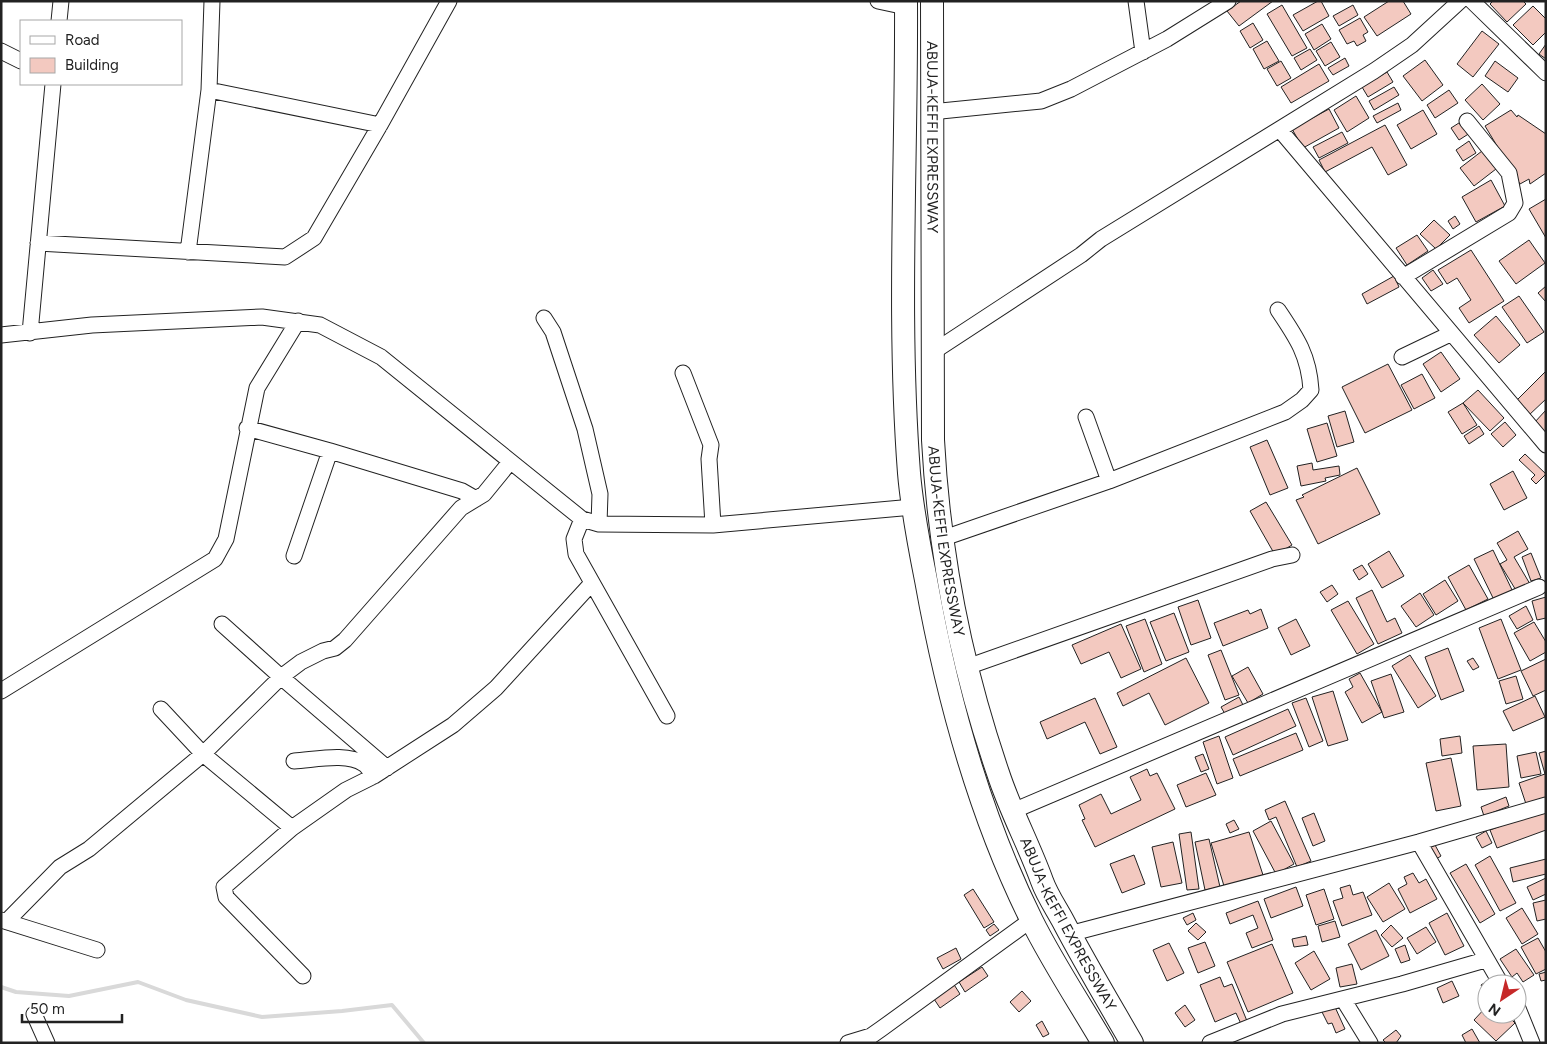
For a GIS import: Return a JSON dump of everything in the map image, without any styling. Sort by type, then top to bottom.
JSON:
[{"type":"highway","name":"ABUJA-KEFFI EXPRESSWAY","points":[[932,1],[933,440],[942,539],[954,609],[993,757],[1042,882],[1069,934],[1132,1043]]},
{"type":"highway","name":"ABUJA-KEFFI EXPRESSWAY","points":[[906,4],[904,362],[913,507],[936,638],[982,801],[1031,920],[1103,1043]]},
{"type":"street","points":[[60,20],[61,1]]},
{"type":"street","points":[[188,252],[209,90],[212,1]]},
{"type":"street","points":[[38,244],[285,257],[301,248],[314,238],[449,1]]},
{"type":"street","points":[[878,1],[906,4]]},
{"type":"street","points":[[1136,1],[1143,52]]},
{"type":"street","points":[[932,112],[1041,101],[1071,89],[1168,39],[1228,1]]},
{"type":"street","points":[[933,352],[1066,265],[1101,239],[1374,71],[1412,45],[1460,1]]},
{"type":"street","points":[[1472,1],[1546,73]]},
{"type":"street","points":[[1,51],[20,60]]},
{"type":"street","points":[[30,333],[54,85]]},
{"type":"street","points":[[209,90],[380,125]]},
{"type":"street","points":[[1403,277],[1509,213],[1515,203],[1509,173],[1467,121]]},
{"type":"street","points":[[1280,130],[1450,334],[1546,445]]},
{"type":"street","points":[[942,539],[1108,481],[1285,412],[1302,400],[1310,390],[1310,374],[1302,345],[1278,310]]},
{"type":"street","points":[[1,335],[92,325],[253,318],[298,321],[320,325],[381,357],[582,519],[599,524],[713,525],[913,507]]},
{"type":"street","points":[[544,318],[553,332],[585,429],[600,494],[599,524]]},
{"type":"street","points":[[1,691],[215,559],[226,539],[256,388],[298,321]]},
{"type":"street","points":[[1402,357],[1450,334]]},
{"type":"street","points":[[683,373],[711,445],[709,459],[713,525]]},
{"type":"street","points":[[1086,417],[1108,481]]},
{"type":"street","points":[[247,428],[330,450],[462,490],[476,499]]},
{"type":"street","points":[[294,556],[330,450]]},
{"type":"street","points":[[97,950],[4,921],[60,867],[89,849],[203,754],[281,677],[301,662],[322,651],[335,648],[345,640],[462,508],[484,494],[510,462]]},
{"type":"street","points":[[582,519],[574,539],[576,554],[667,716]]},
{"type":"street","points":[[968,667],[1292,554]]},
{"type":"street","points":[[303,976],[226,897],[224,887],[292,828],[346,790],[374,776],[453,725],[496,688],[592,583]]},
{"type":"street","points":[[1013,811],[1539,587]]},
{"type":"street","points":[[222,624],[387,768]]},
{"type":"street","points":[[161,709],[203,754],[292,828]]},
{"type":"street","points":[[294,761],[357,760],[366,765],[374,776]]},
{"type":"street","points":[[1069,934],[1419,842],[1546,805]]},
{"type":"street","points":[[1419,842],[1494,974]]},
{"type":"street","points":[[848,1043],[871,1036],[1031,920]]},
{"type":"street","points":[[1210,1043],[1282,1014],[1485,960]]},
{"type":"street","points":[[1343,999],[1370,1043]]},
{"type":"street","points":[[34,1014],[48,1043]]},
{"type":"street","points":[[1524,1024],[1532,1043]]},
{"type":"building","points":[[1241,1],[1273,1],[1239,26],[1227,11]]},
{"type":"building","points":[[1321,1],[1329,16],[1303,31],[1293,15]]},
{"type":"building","points":[[1389,1],[1403,1],[1411,14],[1377,36],[1364,17]]},
{"type":"building","points":[[1493,1],[1523,1],[1526,4],[1507,22],[1490,4]]},
{"type":"building","points":[[1282,5],[1307,48],[1292,56],[1267,14]]},
{"type":"building","points":[[1353,5],[1358,15],[1339,26],[1333,16]]},
{"type":"building","points":[[1533,6],[1546,19],[1546,32],[1533,45],[1513,25]]},
{"type":"building","points":[[1360,18],[1368,32],[1363,35],[1366,41],[1357,46],[1354,41],[1347,44],[1339,30]]},
{"type":"building","points":[[1253,23],[1263,40],[1250,48],[1240,31]]},
{"type":"building","points":[[1322,24],[1331,39],[1314,50],[1305,34]]},
{"type":"building","points":[[1482,31],[1499,44],[1473,77],[1457,64]]},
{"type":"building","points":[[1267,41],[1279,61],[1264,69],[1253,49]]},
{"type":"building","points":[[1331,42],[1340,57],[1325,66],[1316,51]]},
{"type":"building","points":[[1546,44],[1546,59],[1539,54]]},
{"type":"building","points":[[1310,49],[1317,60],[1301,70],[1294,58]]},
{"type":"building","points":[[1345,58],[1349,66],[1333,75],[1328,68]]},
{"type":"building","points":[[1425,60],[1443,85],[1422,101],[1403,76]]},
{"type":"building","points":[[1281,61],[1291,78],[1277,86],[1267,69]]},
{"type":"building","points":[[1495,61],[1518,78],[1508,92],[1485,76]]},
{"type":"building","points":[[1319,64],[1329,81],[1291,103],[1281,87]]},
{"type":"building","points":[[1387,72],[1393,82],[1368,97],[1362,87]]},
{"type":"building","points":[[1482,84],[1500,104],[1483,120],[1465,100]]},
{"type":"building","points":[[1394,87],[1399,95],[1374,110],[1369,101]]},
{"type":"building","points":[[1449,90],[1458,103],[1435,118],[1427,105]]},
{"type":"building","points":[[1356,96],[1369,118],[1347,132],[1334,110]]},
{"type":"building","points":[[1398,103],[1401,110],[1377,123],[1373,116]]},
{"type":"building","points":[[1329,109],[1339,128],[1303,148],[1292,129]]},
{"type":"building","points":[[1423,110],[1437,134],[1411,149],[1397,125]]},
{"type":"building","points":[[1511,110],[1517,117],[1518,115],[1546,134],[1546,173],[1530,184],[1529,179],[1520,184],[1485,126]]},
{"type":"building","points":[[1462,121],[1470,133],[1459,140],[1451,128]]},
{"type":"building","points":[[1385,125],[1407,165],[1388,175],[1372,147],[1325,172],[1319,160]]},
{"type":"building","points":[[1342,132],[1348,143],[1319,158],[1313,147]]},
{"type":"building","points":[[1469,141],[1476,153],[1463,161],[1456,150]]},
{"type":"building","points":[[1482,151],[1496,169],[1474,186],[1460,168]]},
{"type":"building","points":[[1491,180],[1505,206],[1476,222],[1462,197]]},
{"type":"building","points":[[1546,199],[1546,238],[1529,209]]},
{"type":"building","points":[[1455,216],[1460,224],[1453,229],[1448,221]]},
{"type":"building","points":[[1434,220],[1450,235],[1436,249],[1420,234]]},
{"type":"building","points":[[1417,235],[1428,251],[1407,265],[1396,248]]},
{"type":"building","points":[[1529,240],[1545,263],[1516,284],[1499,261]]},
{"type":"building","points":[[1471,250],[1504,301],[1469,323],[1459,308],[1471,300],[1457,278],[1447,284],[1438,270]]},
{"type":"building","points":[[1433,270],[1443,284],[1431,291],[1422,278]]},
{"type":"building","points":[[1394,276],[1399,287],[1367,304],[1362,294]]},
{"type":"building","points":[[1546,286],[1546,302],[1538,293]]},
{"type":"building","points":[[1519,296],[1544,332],[1527,343],[1502,307]]},
{"type":"building","points":[[1496,316],[1520,345],[1499,363],[1474,335]]},
{"type":"building","points":[[1441,352],[1460,379],[1441,392],[1423,364]]},
{"type":"building","points":[[1388,364],[1412,410],[1365,433],[1342,387]]},
{"type":"building","points":[[1546,371],[1546,399],[1528,416],[1515,402]]},
{"type":"building","points":[[1422,374],[1435,398],[1414,409],[1401,385]]},
{"type":"building","points":[[1478,390],[1504,418],[1490,431],[1463,403]]},
{"type":"building","points":[[1463,403],[1477,425],[1462,434],[1448,412]]},
{"type":"building","points":[[1546,410],[1546,434],[1534,423]]},
{"type":"building","points":[[1345,411],[1354,442],[1337,447],[1328,416]]},
{"type":"building","points":[[1505,422],[1516,435],[1503,447],[1491,434]]},
{"type":"building","points":[[1327,423],[1337,456],[1317,462],[1307,429]]},
{"type":"building","points":[[1479,426],[1484,434],[1469,444],[1464,436]]},
{"type":"building","points":[[1267,440],[1288,488],[1270,495],[1250,447]]},
{"type":"building","points":[[1525,454],[1546,474],[1536,484],[1531,479],[1535,475],[1519,460]]},
{"type":"building","points":[[1312,463],[1313,470],[1339,466],[1340,475],[1325,478],[1326,481],[1301,486],[1297,466]]},
{"type":"building","points":[[1357,468],[1380,514],[1318,544],[1296,500],[1304,497],[1302,495]]},
{"type":"building","points":[[1513,471],[1527,498],[1504,510],[1490,484]]},
{"type":"building","points":[[1266,502],[1292,545],[1275,555],[1250,511]]},
{"type":"building","points":[[1518,531],[1528,549],[1514,557],[1530,584],[1517,592],[1500,564],[1507,560],[1497,543]]},
{"type":"building","points":[[1493,550],[1513,592],[1495,602],[1474,559]]},
{"type":"building","points":[[1389,551],[1404,576],[1382,588],[1368,564]]},
{"type":"building","points":[[1531,553],[1541,578],[1531,581],[1522,557]]},
{"type":"building","points":[[1362,565],[1368,574],[1359,580],[1353,570]]},
{"type":"building","points":[[1469,565],[1488,599],[1466,610],[1448,577]]},
{"type":"building","points":[[1445,580],[1458,601],[1436,615],[1423,594]]},
{"type":"building","points":[[1332,585],[1338,594],[1327,602],[1320,592]]},
{"type":"building","points":[[1372,590],[1387,622],[1395,618],[1402,633],[1378,644],[1356,598]]},
{"type":"building","points":[[1420,593],[1434,615],[1416,627],[1401,606]]},
{"type":"building","points":[[1546,597],[1546,618],[1537,620],[1532,601]]},
{"type":"building","points":[[1198,600],[1211,638],[1191,645],[1178,607]]},
{"type":"building","points":[[1348,601],[1374,644],[1357,654],[1331,610]]},
{"type":"building","points":[[1526,606],[1533,620],[1517,629],[1509,616]]},
{"type":"building","points":[[1261,609],[1268,628],[1223,646],[1214,623],[1248,610],[1250,614]]},
{"type":"building","points":[[1174,613],[1189,652],[1166,661],[1150,622]]},
{"type":"building","points":[[1145,619],[1162,664],[1144,672],[1126,626]]},
{"type":"building","points":[[1296,619],[1310,646],[1291,655],[1278,628]]},
{"type":"building","points":[[1501,619],[1521,670],[1498,679],[1479,628]]},
{"type":"building","points":[[1534,622],[1546,642],[1546,652],[1530,661],[1514,633]]},
{"type":"building","points":[[1121,624],[1141,669],[1121,678],[1109,652],[1081,664],[1072,645]]},
{"type":"building","points":[[1448,648],[1464,691],[1441,700],[1425,657]]},
{"type":"building","points":[[1221,650],[1239,695],[1225,700],[1208,655]]},
{"type":"building","points":[[1410,655],[1436,696],[1418,708],[1392,666]]},
{"type":"building","points":[[1186,658],[1209,703],[1165,725],[1149,693],[1123,706],[1117,693]]},
{"type":"building","points":[[1473,658],[1479,667],[1473,670],[1467,661]]},
{"type":"building","points":[[1546,659],[1546,690],[1533,696],[1521,671]]},
{"type":"building","points":[[1248,667],[1263,694],[1248,703],[1232,676]]},
{"type":"building","points":[[1360,673],[1382,712],[1362,723],[1345,692],[1353,687],[1349,679]]},
{"type":"building","points":[[1391,674],[1404,712],[1384,718],[1371,681]]},
{"type":"building","points":[[1516,676],[1523,699],[1506,704],[1499,681]]},
{"type":"building","points":[[1333,691],[1348,740],[1328,746],[1312,697]]},
{"type":"building","points":[[1535,696],[1545,717],[1513,731],[1503,711]]},
{"type":"building","points":[[1239,697],[1243,705],[1225,714],[1221,707]]},
{"type":"building","points":[[1095,698],[1117,747],[1100,754],[1085,722],[1047,739],[1040,722]]},
{"type":"building","points":[[1306,698],[1323,741],[1309,747],[1292,703]]},
{"type":"building","points":[[1288,709],[1296,726],[1233,755],[1225,737]]},
{"type":"building","points":[[1296,733],[1303,750],[1240,776],[1233,759]]},
{"type":"building","points":[[1219,736],[1233,778],[1217,784],[1203,742]]},
{"type":"building","points":[[1460,736],[1462,753],[1442,756],[1440,739]]},
{"type":"building","points":[[1506,744],[1509,787],[1477,790],[1473,746]]},
{"type":"building","points":[[1546,751],[1546,798],[1526,804],[1519,783],[1545,774],[1539,753]]},
{"type":"building","points":[[1536,752],[1541,774],[1521,778],[1517,756]]},
{"type":"building","points":[[1203,754],[1209,769],[1201,772],[1195,757]]},
{"type":"building","points":[[1451,758],[1461,806],[1436,811],[1426,763]]},
{"type":"building","points":[[1147,769],[1150,776],[1157,773],[1175,809],[1095,847],[1082,820],[1085,819],[1079,805],[1101,794],[1111,814],[1141,800],[1130,777]]},
{"type":"building","points":[[1206,773],[1216,795],[1186,807],[1177,785]]},
{"type":"building","points":[[1506,797],[1509,806],[1484,816],[1481,807]]},
{"type":"building","points":[[1285,801],[1311,861],[1297,867],[1276,817],[1269,820],[1265,810]]},
{"type":"building","points":[[1546,809],[1546,830],[1497,848],[1490,830]]},
{"type":"building","points":[[1314,813],[1325,841],[1313,846],[1302,818]]},
{"type":"building","points":[[1234,820],[1239,829],[1230,833],[1226,824]]},
{"type":"building","points":[[1271,821],[1294,864],[1276,874],[1253,831]]},
{"type":"building","points":[[1486,831],[1492,843],[1482,848],[1476,837]]},
{"type":"building","points":[[1191,832],[1199,889],[1187,890],[1179,834]]},
{"type":"building","points":[[1249,832],[1263,875],[1224,886],[1211,843]]},
{"type":"building","points":[[1209,839],[1220,887],[1205,890],[1195,842]]},
{"type":"building","points":[[1173,842],[1182,883],[1161,887],[1152,847]]},
{"type":"building","points":[[1435,845],[1441,856],[1433,861],[1427,850]]},
{"type":"building","points":[[1134,855],[1145,884],[1122,893],[1110,864]]},
{"type":"building","points":[[1490,856],[1516,903],[1500,911],[1475,865]]},
{"type":"building","points":[[1546,859],[1546,874],[1513,882],[1510,868]]},
{"type":"building","points":[[1466,864],[1495,914],[1480,923],[1450,873]]},
{"type":"building","points":[[1413,873],[1419,883],[1426,879],[1437,899],[1410,913],[1398,889],[1407,884],[1404,877]]},
{"type":"building","points":[[1546,878],[1546,894],[1533,900],[1527,887]]},
{"type":"building","points":[[1389,883],[1405,909],[1383,922],[1367,897]]},
{"type":"building","points":[[1350,885],[1353,895],[1363,892],[1372,915],[1342,926],[1333,901],[1343,898],[1340,888]]},
{"type":"building","points":[[1296,887],[1303,906],[1271,918],[1264,899]]},
{"type":"building","points":[[973,889],[994,922],[984,928],[964,895]]},
{"type":"building","points":[[1324,889],[1334,919],[1316,925],[1306,895]]},
{"type":"building","points":[[1546,900],[1546,919],[1537,921],[1533,903]]},
{"type":"building","points":[[1258,901],[1273,940],[1252,948],[1246,933],[1258,928],[1253,915],[1230,924],[1226,913]]},
{"type":"building","points":[[1522,908],[1538,934],[1522,944],[1506,918]]},
{"type":"building","points":[[1193,913],[1196,920],[1187,925],[1183,918]]},
{"type":"building","points":[[1447,913],[1464,946],[1445,955],[1429,923]]},
{"type":"building","points":[[1335,921],[1340,937],[1322,942],[1318,926]]},
{"type":"building","points":[[1196,923],[1206,932],[1198,940],[1188,931]]},
{"type":"building","points":[[994,924],[999,930],[990,936],[986,930]]},
{"type":"building","points":[[1391,925],[1403,938],[1392,947],[1381,935]]},
{"type":"building","points":[[1426,927],[1436,942],[1417,954],[1407,938]]},
{"type":"building","points":[[1376,930],[1389,956],[1361,970],[1348,944]]},
{"type":"building","points":[[1306,936],[1308,945],[1294,947],[1292,939]]},
{"type":"building","points":[[1538,938],[1546,952],[1546,969],[1536,974],[1521,947]]},
{"type":"building","points":[[1205,942],[1215,966],[1198,973],[1188,948]]},
{"type":"building","points":[[1169,943],[1184,973],[1167,981],[1153,950]]},
{"type":"building","points":[[1272,944],[1293,993],[1248,1012],[1227,962]]},
{"type":"building","points":[[1405,945],[1410,960],[1401,963],[1395,949]]},
{"type":"building","points":[[956,948],[961,959],[943,969],[937,958]]},
{"type":"building","points":[[1516,949],[1534,975],[1527,979],[1527,974],[1510,974],[1500,959]]},
{"type":"building","points":[[1314,951],[1330,979],[1311,990],[1295,963]]},
{"type":"building","points":[[1352,964],[1357,984],[1340,987],[1336,968]]},
{"type":"building","points":[[982,967],[988,976],[965,992],[959,982]]},
{"type":"building","points":[[1546,972],[1546,980],[1541,981],[1539,974]]},
{"type":"building","points":[[1220,977],[1224,987],[1232,984],[1247,1021],[1241,1024],[1236,1013],[1215,1022],[1200,985]]},
{"type":"building","points":[[1452,981],[1459,996],[1443,1003],[1437,988]]},
{"type":"building","points":[[953,983],[960,994],[940,1008],[932,996]]},
{"type":"building","points":[[1022,991],[1031,1001],[1019,1012],[1010,1002]]},
{"type":"building","points":[[1185,1005],[1195,1020],[1185,1027],[1175,1013]]},
{"type":"building","points":[[1335,1007],[1345,1029],[1336,1033],[1332,1023],[1328,1024],[1322,1012]]},
{"type":"building","points":[[1042,1021],[1049,1034],[1043,1037],[1036,1025]]},
{"type":"building","points":[[1478,1024],[1514,1024],[1496,1041]]},
{"type":"building","points":[[1472,1029],[1480,1043],[1466,1043],[1462,1035]]},
{"type":"building","points":[[1396,1030],[1401,1036],[1396,1043],[1386,1043],[1383,1040]]},
{"type":"waterway","points":[[1,987],[16,992],[69,996],[138,982],[186,1000],[262,1017],[392,1005],[424,1043]]}]
